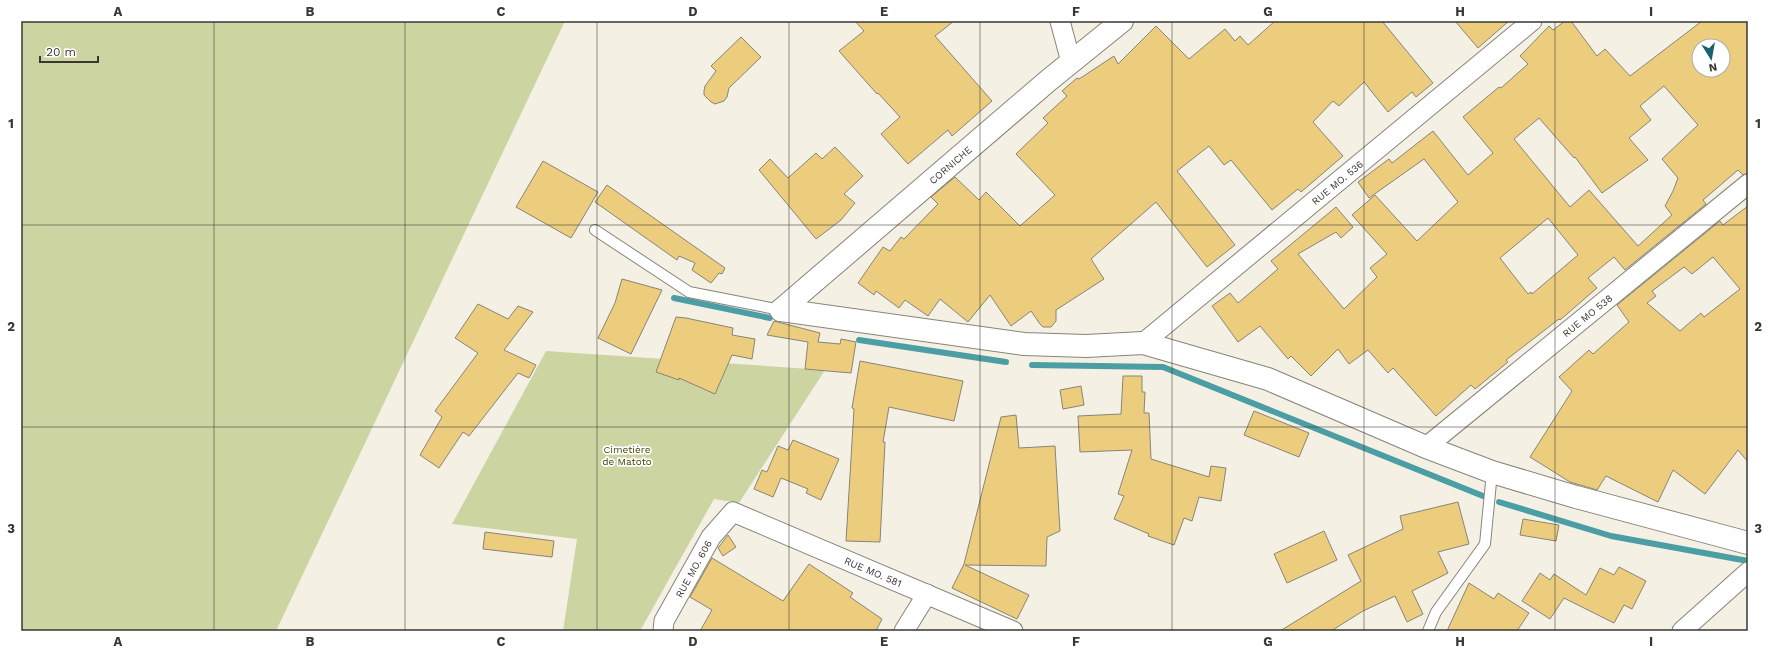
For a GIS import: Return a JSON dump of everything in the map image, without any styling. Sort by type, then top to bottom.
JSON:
[{"type":"street","points":[[1060,21],[1071,62]]},
{"type":"street","name":"CORNICHE","points":[[781,310],[1071,62],[1122,21]]},
{"type":"street","name":"RUE MO. 536","points":[[1143,343],[1532,21]]},
{"type":"street","name":"RUE MO 538","points":[[1426,447],[1748,184]]},
{"type":"street","points":[[781,310],[1024,344],[1086,346],[1143,343],[1268,379],[1426,447],[1492,472],[1576,497],[1748,543]]},
{"type":"street","name":"RUE MO. 581","points":[[733,512],[1013,631]]},
{"type":"street","name":"RUE MO. 606","points":[[663,631],[664,621],[711,537],[733,512]]},
{"type":"street","points":[[1682,631],[1748,572]]},
{"type":"street","points":[[904,631],[927,594]]},
{"type":"lane","points":[[595,230],[689,292],[781,310]]},
{"type":"lane","points":[[1428,631],[1436,612],[1485,544],[1492,472]]},
{"type":"green space","points":[[21,21],[565,21],[276,631],[21,631]]},
{"type":"green space","name":"Cimetière de Matoto","points":[[546,351],[825,370],[739,503],[714,499],[640,631],[563,631],[577,539],[452,524]]},
{"type":"building","points":[[855,21],[954,21],[935,36],[992,101],[952,136],[948,130],[908,164],[881,134],[900,117],[878,93],[877,94],[839,51],[864,31]]},
{"type":"building","points":[[1275,21],[1382,21],[1433,83],[1416,97],[1412,92],[1388,112],[1364,82],[1339,106],[1333,101],[1313,122],[1343,156],[1301,192],[1298,189],[1272,210],[1231,160],[1224,165],[1209,146],[1177,171],[1235,245],[1207,267],[1156,202],[1091,259],[1104,279],[1056,310],[1056,321],[1051,327],[1043,327],[1031,311],[1011,326],[990,295],[968,322],[940,299],[928,316],[905,300],[899,308],[876,291],[874,295],[858,283],[883,247],[890,251],[901,237],[904,239],[938,204],[931,197],[955,177],[979,200],[986,192],[1020,226],[1055,195],[1016,154],[1048,123],[1043,118],[1067,96],[1062,91],[1077,78],[1079,79],[1114,56],[1118,64],[1156,26],[1189,59],[1225,29],[1235,41],[1240,36],[1248,45]]},
{"type":"building","points":[[1455,21],[1509,21],[1478,48]]},
{"type":"building","points":[[1565,21],[1571,21],[1597,56],[1605,49],[1630,76],[1702,21],[1748,21],[1748,173],[1743,175],[1738,170],[1703,200],[1706,204],[1625,270],[1614,257],[1588,278],[1597,288],[1560,320],[1559,319],[1506,360],[1508,362],[1475,389],[1471,385],[1436,416],[1393,368],[1388,373],[1368,350],[1349,364],[1338,349],[1311,376],[1291,356],[1288,359],[1260,326],[1238,342],[1212,306],[1230,293],[1238,303],[1278,269],[1271,261],[1336,207],[1353,227],[1341,238],[1336,232],[1298,254],[1344,309],[1377,277],[1370,268],[1387,254],[1352,215],[1375,195],[1417,241],[1458,202],[1424,159],[1369,198],[1358,182],[1389,159],[1392,163],[1433,131],[1468,175],[1493,153],[1463,117],[1499,87],[1501,88],[1528,64],[1520,56],[1549,26],[1553,30]],"holes":[[[1664,86],[1698,125],[1662,159],[1678,178],[1665,206],[1672,215],[1638,246],[1589,190],[1570,207],[1514,139],[1539,118],[1574,158],[1575,157],[1602,193],[1648,160],[1629,138],[1651,120],[1640,106]],[[1548,218],[1578,255],[1532,294],[1531,292],[1528,294],[1500,258]]]},
{"type":"building","points":[[741,37],[761,57],[729,88],[727,97],[724,101],[715,104],[704,95],[705,86],[716,71],[711,66]]},
{"type":"building","points":[[835,147],[863,176],[844,194],[855,203],[841,220],[816,239],[759,170],[770,159],[788,178],[816,153],[822,159]]},
{"type":"building","points":[[543,161],[598,192],[571,238],[516,207]]},
{"type":"building","points":[[607,185],[725,268],[722,274],[719,273],[711,283],[692,270],[695,263],[679,256],[677,260],[595,202]]},
{"type":"building","points":[[1748,206],[1748,462],[1738,450],[1705,494],[1673,470],[1658,502],[1606,476],[1597,490],[1570,482],[1530,457],[1572,391],[1559,377],[1589,350],[1593,354],[1629,322],[1617,305],[1720,221],[1723,225]],"holes":[[[1713,257],[1740,289],[1704,317],[1701,313],[1680,331],[1647,303],[1656,296],[1652,291],[1684,267],[1692,274]]]},
{"type":"building","points":[[622,279],[662,290],[631,354],[598,338],[615,303]]},
{"type":"building","points":[[478,304],[508,319],[518,306],[533,312],[504,350],[536,365],[529,378],[518,373],[469,436],[463,432],[439,468],[420,455],[442,417],[435,411],[478,353],[455,338]]},
{"type":"building","points":[[676,317],[733,328],[732,335],[755,339],[752,359],[732,355],[715,394],[679,378],[679,380],[656,372]]},
{"type":"building","points":[[774,321],[820,333],[818,342],[840,344],[841,339],[856,342],[851,373],[805,369],[808,342],[767,335]]},
{"type":"building","points":[[860,361],[963,381],[954,421],[889,407],[883,442],[885,442],[880,542],[846,541],[854,409],[852,408]]},
{"type":"building","points":[[1123,376],[1142,376],[1142,392],[1145,392],[1144,413],[1149,413],[1151,459],[1209,477],[1211,466],[1226,468],[1221,501],[1199,497],[1192,521],[1184,518],[1174,545],[1148,536],[1149,534],[1114,519],[1124,496],[1118,494],[1132,450],[1080,452],[1078,416],[1121,414]]},
{"type":"building","points":[[1081,386],[1084,405],[1063,409],[1060,390]]},
{"type":"building","points":[[1254,411],[1309,433],[1299,457],[1244,435]]},
{"type":"building","points":[[1016,415],[1019,448],[1055,446],[1060,531],[1047,537],[1046,566],[965,565],[1029,595],[1017,619],[952,588],[964,564],[1001,417]]},
{"type":"building","points":[[793,440],[839,459],[821,500],[806,493],[808,489],[781,478],[773,497],[754,489],[762,470],[767,472],[778,446],[788,450]]},
{"type":"building","points":[[1458,502],[1469,544],[1438,552],[1448,573],[1412,591],[1423,614],[1407,622],[1395,596],[1363,611],[1331,631],[1280,631],[1361,581],[1348,555],[1403,529],[1400,516]]},
{"type":"building","points":[[1523,519],[1559,525],[1556,541],[1520,535]]},
{"type":"building","points":[[1324,531],[1337,560],[1287,583],[1274,554]]},
{"type":"building","points":[[485,532],[554,541],[552,557],[483,549]]},
{"type":"building","points":[[728,535],[736,547],[723,556],[718,548]]},
{"type":"building","points":[[712,558],[783,601],[809,564],[853,593],[850,597],[882,619],[876,631],[700,631],[712,610],[690,597]]},
{"type":"building","points":[[1619,567],[1646,581],[1632,609],[1624,605],[1614,623],[1564,598],[1550,619],[1522,601],[1540,573],[1550,580],[1554,574],[1586,595],[1600,568],[1614,575]]},
{"type":"building","points":[[1469,583],[1494,599],[1498,593],[1529,613],[1517,631],[1447,631]]},
{"type":"waterway","points":[[674,298],[770,318]]},
{"type":"waterway","points":[[859,340],[1006,362]]},
{"type":"waterway","points":[[1032,365],[1163,367],[1483,496]]},
{"type":"waterway","points":[[1499,502],[1611,536],[1748,561]]}]
